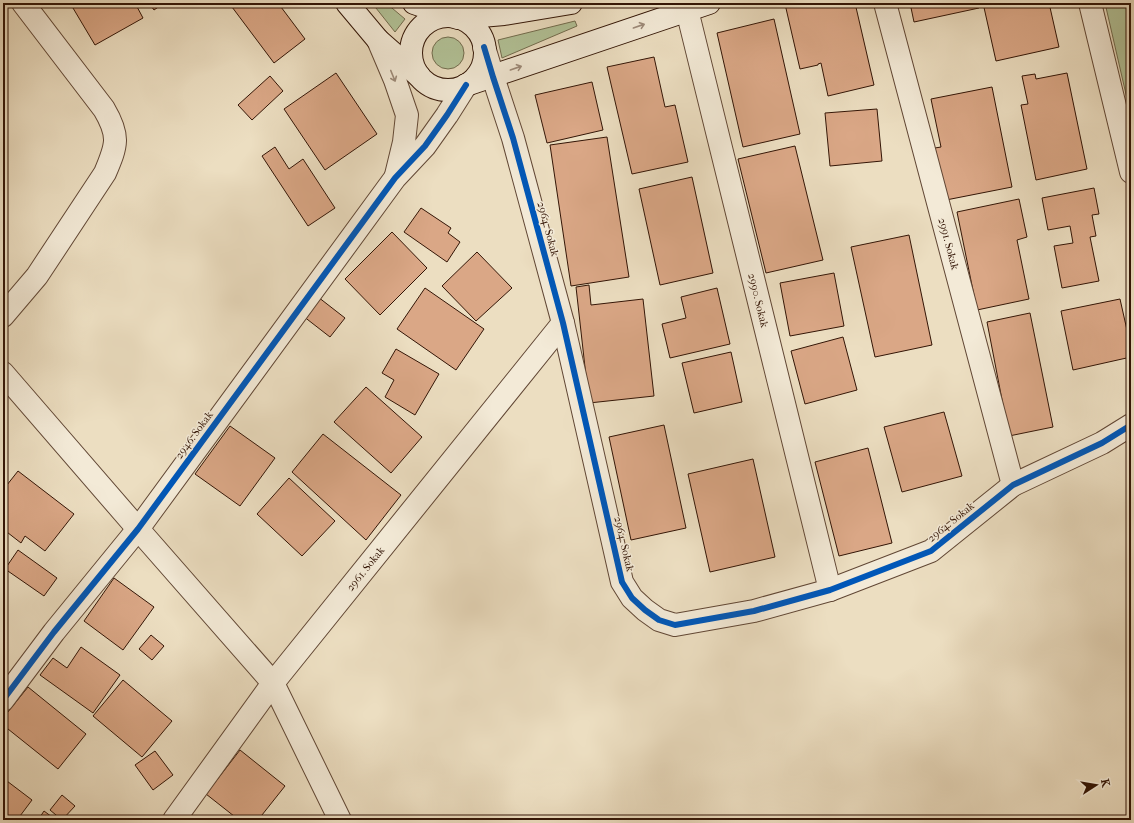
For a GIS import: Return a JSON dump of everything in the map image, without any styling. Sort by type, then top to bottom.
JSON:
[{"type":"street","points":[[3,316],[37,276],[105,173],[112,156],[116,139],[112,123],[104,109],[23,3]]},
{"type":"street","points":[[347,3],[378,40],[427,83],[441,89],[457,89],[709,3]]},
{"type":"street","points":[[414,3],[458,18]]},
{"type":"street","points":[[420,76],[414,67],[412,47],[418,33],[424,25],[433,20],[448,16],[458,18],[504,14],[571,3]]},
{"type":"street","name":"2991. Sokak","points":[[885,3],[1013,485]]},
{"type":"street","points":[[1090,3],[1131,172]]},
{"type":"street","name":"2990. Sokak","points":[[687,10],[830,590]]},
{"type":"street","name":"2964. Sokak","points":[[458,18],[468,22],[475,28],[481,37],[513,138],[563,323],[622,582],[632,598],[659,620],[675,625],[754,612],[830,590],[931,551],[1013,485],[1102,443],[1131,424]]},
{"type":"street","points":[[378,40],[395,80],[407,115]]},
{"type":"street","name":"2946. Sokak","points":[[3,700],[54,632],[138,529],[395,178],[425,146],[466,86],[481,71],[486,52],[484,46]]},
{"type":"street","points":[[395,178],[404,142],[407,115],[420,76]]},
{"type":"street","name":"2961. Sokak","points":[[174,820],[273,683],[563,323]]},
{"type":"street","points":[[3,373],[273,683],[340,820]]},
{"type":"green space","points":[[372,3],[386,3],[405,19],[395,32]]},
{"type":"green space","points":[[1105,3],[1131,3],[1131,116]]},
{"type":"green space","points":[[575,21],[577,26],[502,58],[498,40]]},
{"type":"green space","points":[[445,37],[451,37],[461,44],[464,53],[463,59],[457,66],[451,69],[445,69],[435,62],[432,56],[432,50],[439,40]]},
{"type":"building","points":[[70,3],[135,3],[143,18],[95,45]]},
{"type":"building","points":[[149,3],[164,3],[154,10]]},
{"type":"building","points":[[237,3],[278,3],[305,39],[274,63],[232,7]]},
{"type":"building","points":[[855,3],[874,85],[828,96],[821,63],[800,69],[785,4]]},
{"type":"building","points":[[910,3],[978,3],[979,8],[914,22]]},
{"type":"building","points":[[983,3],[1049,3],[1059,47],[996,61]]},
{"type":"building","points":[[774,19],[800,134],[743,147],[717,33]]},
{"type":"building","points":[[654,57],[665,107],[675,105],[688,162],[632,174],[607,67]]},
{"type":"building","points":[[336,73],[377,134],[325,170],[284,109]]},
{"type":"building","points":[[1067,73],[1087,169],[1036,180],[1021,105],[1028,104],[1022,76],[1035,74],[1036,79]]},
{"type":"building","points":[[270,76],[283,91],[252,120],[238,105]]},
{"type":"building","points":[[592,82],[603,130],[547,143],[535,95]]},
{"type":"building","points":[[992,87],[1012,187],[946,200],[935,148],[941,147],[931,99]]},
{"type":"building","points":[[877,109],[882,161],[830,166],[825,113]]},
{"type":"building","points":[[607,137],[629,277],[571,286],[550,145]]},
{"type":"building","points":[[795,146],[823,260],[766,273],[738,159]]},
{"type":"building","points":[[275,147],[289,169],[303,159],[335,208],[308,226],[262,156]]},
{"type":"building","points":[[692,177],[713,273],[660,285],[639,189]]},
{"type":"building","points":[[1094,188],[1099,214],[1092,215],[1096,236],[1090,237],[1099,281],[1062,288],[1054,246],[1073,243],[1070,226],[1048,230],[1042,198]]},
{"type":"building","points":[[1019,199],[1027,237],[1017,240],[1029,299],[977,310],[957,212]]},
{"type":"building","points":[[421,208],[451,228],[448,233],[460,242],[447,262],[404,232]]},
{"type":"building","points":[[392,232],[427,268],[380,315],[345,279]]},
{"type":"building","points":[[909,235],[932,345],[875,357],[851,247]]},
{"type":"building","points":[[477,252],[512,288],[476,321],[442,286]]},
{"type":"building","points":[[834,273],[844,326],[790,336],[780,283]]},
{"type":"building","points":[[589,285],[591,305],[643,299],[654,396],[589,403],[576,287]]},
{"type":"building","points":[[425,288],[484,329],[456,370],[397,329]]},
{"type":"building","points":[[717,288],[730,344],[670,358],[662,324],[686,318],[681,297]]},
{"type":"building","points":[[318,297],[345,318],[330,337],[303,316]]},
{"type":"building","points":[[1120,299],[1131,348],[1131,357],[1073,370],[1061,311]]},
{"type":"building","points":[[1030,313],[1053,427],[1009,436],[987,322]]},
{"type":"building","points":[[843,337],[857,390],[805,404],[791,351]]},
{"type":"building","points":[[396,349],[439,374],[415,415],[385,397],[394,380],[382,373]]},
{"type":"building","points":[[731,352],[742,402],[694,413],[682,363]]},
{"type":"building","points":[[366,387],[422,437],[391,473],[334,422]]},
{"type":"building","points":[[944,412],[962,476],[902,492],[884,427]]},
{"type":"building","points":[[664,425],[686,528],[631,540],[609,437]]},
{"type":"building","points":[[230,426],[275,458],[240,506],[195,474]]},
{"type":"building","points":[[323,434],[401,495],[366,540],[292,472]]},
{"type":"building","points":[[868,448],[892,543],[839,556],[815,462]]},
{"type":"building","points":[[753,459],[775,557],[710,572],[688,474]]},
{"type":"building","points":[[18,471],[74,514],[45,551],[25,536],[21,543],[3,529],[3,490]]},
{"type":"building","points":[[289,478],[335,521],[302,556],[257,514]]},
{"type":"building","points":[[18,550],[57,578],[44,596],[5,569]]},
{"type":"building","points":[[114,578],[154,607],[123,650],[84,621]]},
{"type":"building","points":[[151,635],[164,646],[152,660],[139,649]]},
{"type":"building","points":[[81,647],[120,675],[93,713],[40,675],[53,658],[67,668]]},
{"type":"building","points":[[123,680],[172,721],[142,757],[93,716]]},
{"type":"building","points":[[28,687],[86,734],[58,769],[3,725],[3,718]]},
{"type":"building","points":[[240,750],[285,786],[258,820],[239,820],[206,794]]},
{"type":"building","points":[[155,751],[173,775],[153,790],[135,765]]},
{"type":"building","points":[[3,778],[32,800],[17,820],[3,820]]},
{"type":"building","points":[[62,795],[75,806],[62,820],[50,810]]},
{"type":"building","points":[[44,811],[56,820],[38,820]]},
{"type":"cycle path","points":[[484,47],[513,138],[563,323],[622,582],[632,598],[659,620],[675,625],[754,611],[830,590],[931,551],[1013,485],[1102,443],[1131,425]]},
{"type":"cycle path","points":[[3,700],[54,632],[138,529],[395,178],[425,146],[466,85]]}]
